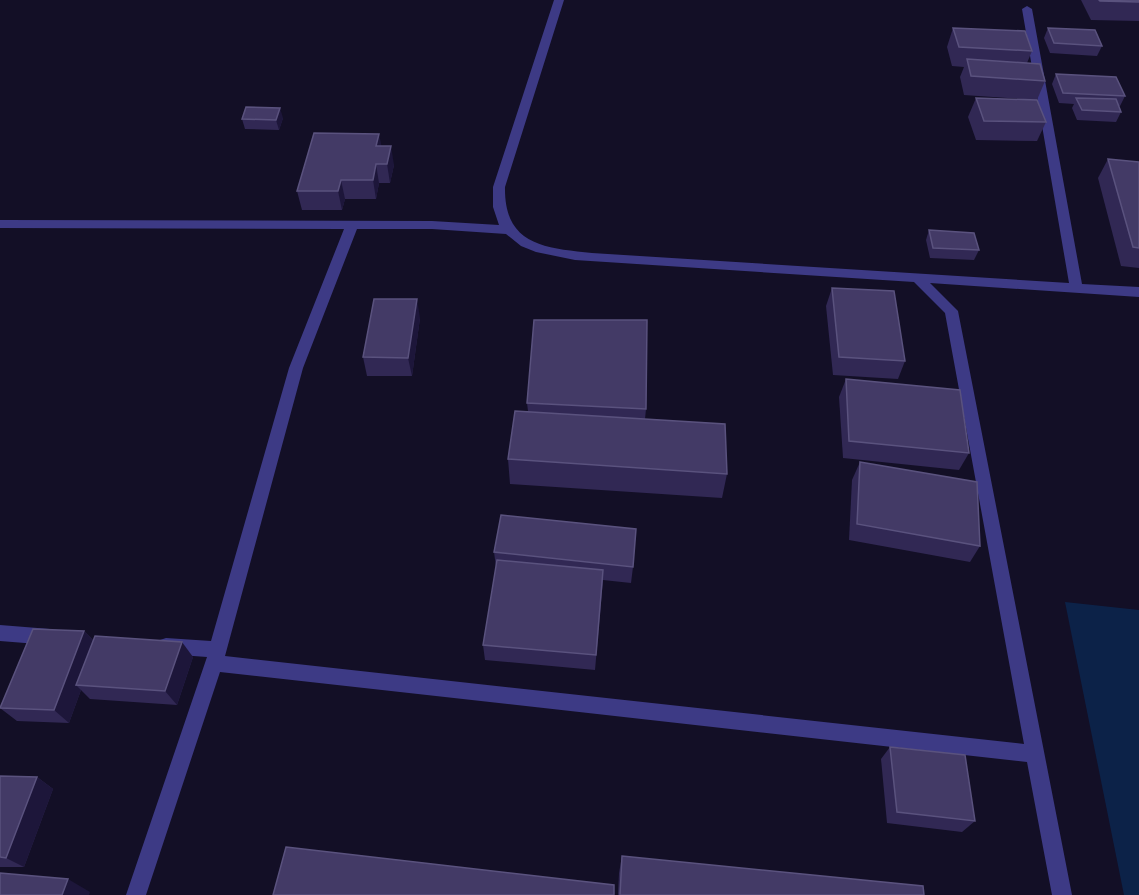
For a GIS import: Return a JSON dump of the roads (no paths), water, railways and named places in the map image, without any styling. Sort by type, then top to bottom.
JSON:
[{"type":"street","points":[[559,0],[499,187],[499,211],[504,224],[517,237],[536,248],[568,255],[1139,292]]},
{"type":"street","points":[[1027,9],[1076,288]]},
{"type":"street","points":[[1,227],[432,225],[510,230]]},
{"type":"street","points":[[136,895],[215,657],[296,368],[352,226]]},
{"type":"street","points":[[917,278],[951,311],[1062,895]]},
{"type":"street","points":[[0,633],[69,638]]},
{"type":"street","points":[[148,645],[215,657],[1035,754]]},
{"type":"water","points":[[1065,602],[1139,610],[1139,895],[1124,895]]}]
